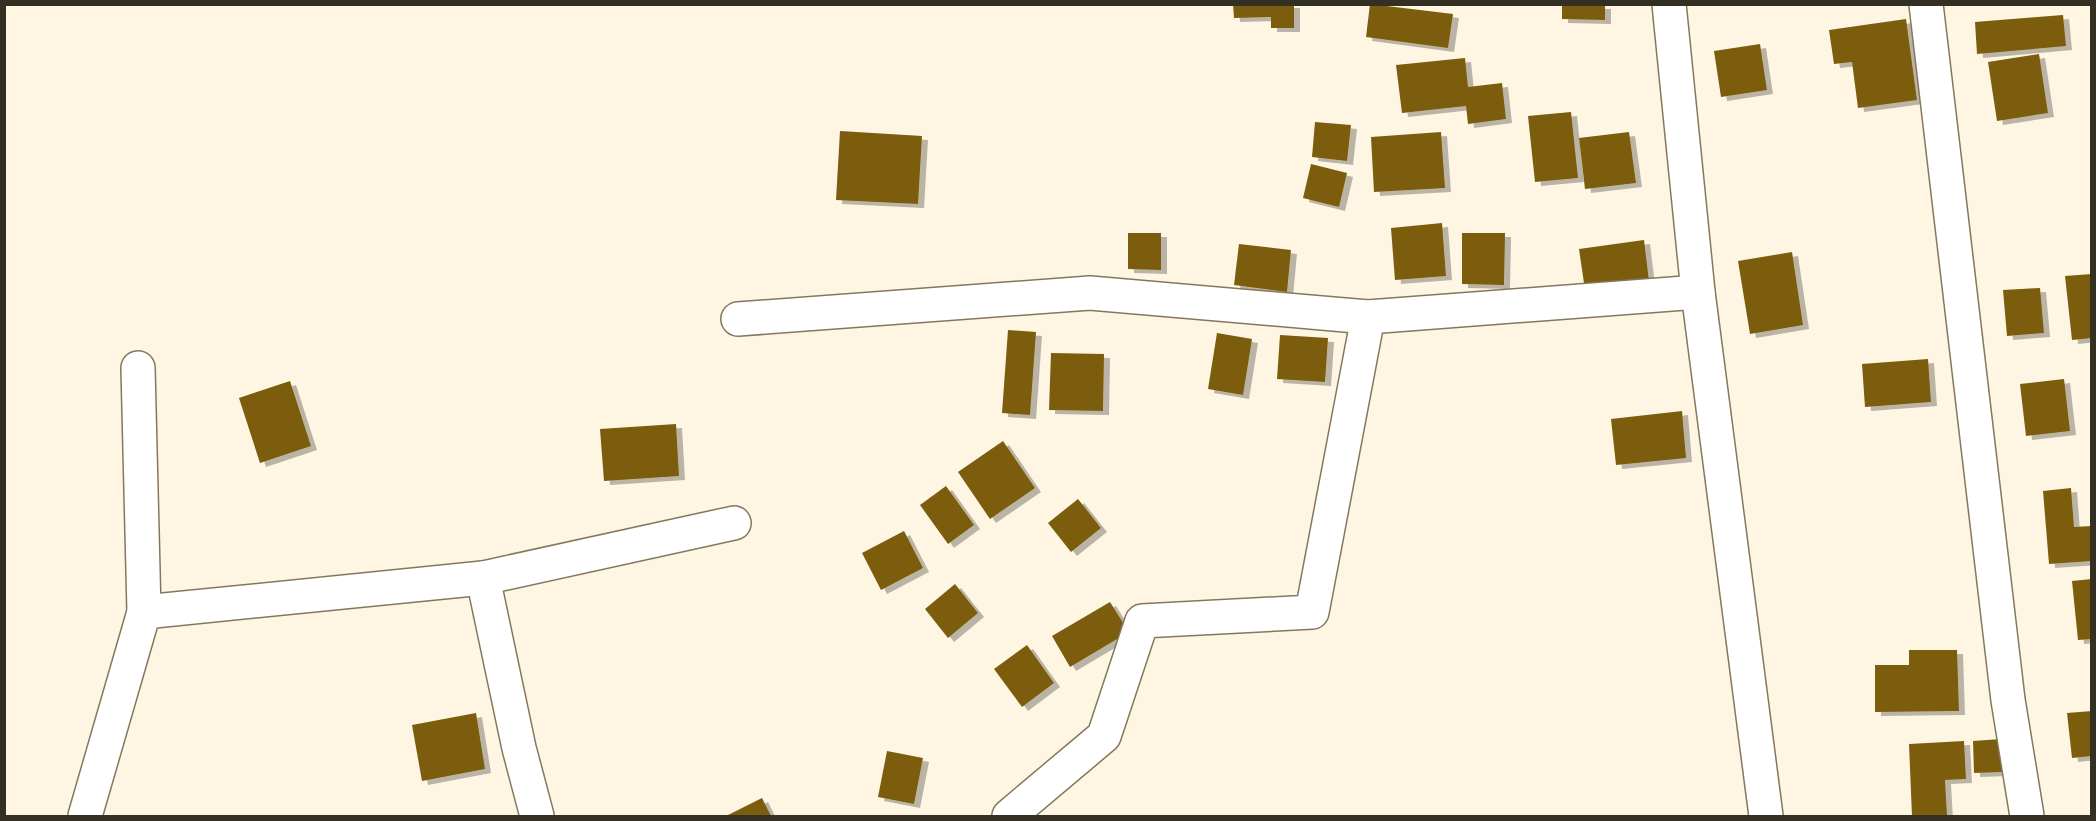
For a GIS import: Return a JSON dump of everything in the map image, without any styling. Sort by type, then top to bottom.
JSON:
[{"type":"street","points":[[1669,4],[1698,292],[1766,816]]},
{"type":"street","points":[[1926,4],[2006,688],[2027,816]]},
{"type":"street","points":[[738,319],[1090,293],[1368,317],[1698,292]]},
{"type":"street","points":[[1009,816],[1104,736],[1142,621],[1312,612],[1368,317]]},
{"type":"street","points":[[85,816],[144,612],[138,368]]},
{"type":"street","points":[[144,612],[483,578],[734,523]]},
{"type":"street","points":[[483,578],[519,748],[537,816]]},
{"type":"building","points":[[1233,4],[1294,4],[1294,28],[1271,28],[1271,17],[1234,18]]},
{"type":"building","points":[[1370,4],[1453,14],[1448,48],[1366,37]]},
{"type":"building","points":[[1562,5],[1605,5],[1605,20],[1562,19]]},
{"type":"building","points":[[2063,15],[2066,46],[1977,54],[1975,22]]},
{"type":"building","points":[[1906,19],[1917,100],[1858,108],[1852,62],[1834,64],[1829,30]]},
{"type":"building","points":[[1760,44],[1767,90],[1721,97],[1714,51]]},
{"type":"building","points":[[2039,54],[2048,113],[1997,121],[1988,62]]},
{"type":"building","points":[[1465,58],[1468,87],[1502,83],[1506,119],[1468,124],[1466,106],[1402,113],[1396,65]]},
{"type":"building","points":[[1571,112],[1578,178],[1535,182],[1528,116]]},
{"type":"building","points":[[1315,122],[1351,125],[1347,161],[1312,157]]},
{"type":"building","points":[[840,131],[922,136],[918,204],[836,200]]},
{"type":"building","points":[[1441,132],[1445,188],[1374,192],[1371,137]]},
{"type":"building","points":[[1629,132],[1636,183],[1585,189],[1579,138]]},
{"type":"building","points":[[1311,164],[1347,173],[1339,207],[1303,198]]},
{"type":"building","points":[[1442,223],[1446,276],[1395,280],[1391,228]]},
{"type":"building","points":[[1128,233],[1161,233],[1161,270],[1128,269]]},
{"type":"building","points":[[1462,233],[1505,233],[1504,285],[1462,284]]},
{"type":"building","points":[[1644,240],[1649,281],[1585,290],[1579,249]]},
{"type":"building","points":[[1239,244],[1291,250],[1287,292],[1234,285]]},
{"type":"building","points":[[1792,252],[1803,325],[1750,334],[1738,261]]},
{"type":"building","points":[[2092,274],[2092,338],[2072,340],[2065,276]]},
{"type":"building","points":[[2040,288],[2044,333],[2007,336],[2003,290]]},
{"type":"building","points":[[1008,330],[1036,332],[1030,415],[1002,413]]},
{"type":"building","points":[[1217,333],[1252,339],[1243,395],[1208,389]]},
{"type":"building","points":[[1280,335],[1328,338],[1325,382],[1277,379]]},
{"type":"building","points":[[1051,353],[1104,354],[1103,411],[1049,410]]},
{"type":"building","points":[[1928,359],[1931,402],[1865,407],[1862,364]]},
{"type":"building","points":[[2064,379],[2070,431],[2026,436],[2020,384]]},
{"type":"building","points":[[290,381],[311,446],[260,463],[239,398]]},
{"type":"building","points":[[1682,411],[1686,458],[1616,465],[1611,419]]},
{"type":"building","points":[[676,424],[679,476],[604,481],[600,429]]},
{"type":"building","points":[[1003,441],[1035,488],[990,519],[958,472]]},
{"type":"building","points":[[946,486],[974,525],[948,544],[920,505]]},
{"type":"building","points":[[2071,488],[2074,527],[2092,526],[2092,561],[2049,564],[2043,491]]},
{"type":"building","points":[[1078,499],[1101,528],[1071,552],[1048,523]]},
{"type":"building","points":[[904,531],[923,568],[881,590],[862,553]]},
{"type":"building","points":[[2092,579],[2092,639],[2078,640],[2072,581]]},
{"type":"building","points":[[955,584],[978,613],[948,638],[925,609]]},
{"type":"building","points":[[1110,602],[1129,632],[1070,667],[1052,636]]},
{"type":"building","points":[[1027,645],[1054,683],[1022,707],[994,669]]},
{"type":"building","points":[[1909,650],[1957,650],[1959,711],[1875,712],[1875,665],[1909,665]]},
{"type":"building","points":[[2092,711],[2092,756],[2072,758],[2067,713]]},
{"type":"building","points":[[476,713],[485,769],[422,781],[412,725]]},
{"type":"building","points":[[2001,739],[2003,772],[1974,773],[1973,741]]},
{"type":"building","points":[[1964,741],[1966,779],[1945,780],[1947,816],[1912,816],[1909,744]]},
{"type":"building","points":[[887,751],[923,758],[914,804],[878,797]]},
{"type":"building","points":[[762,798],[771,816],[726,816]]}]
